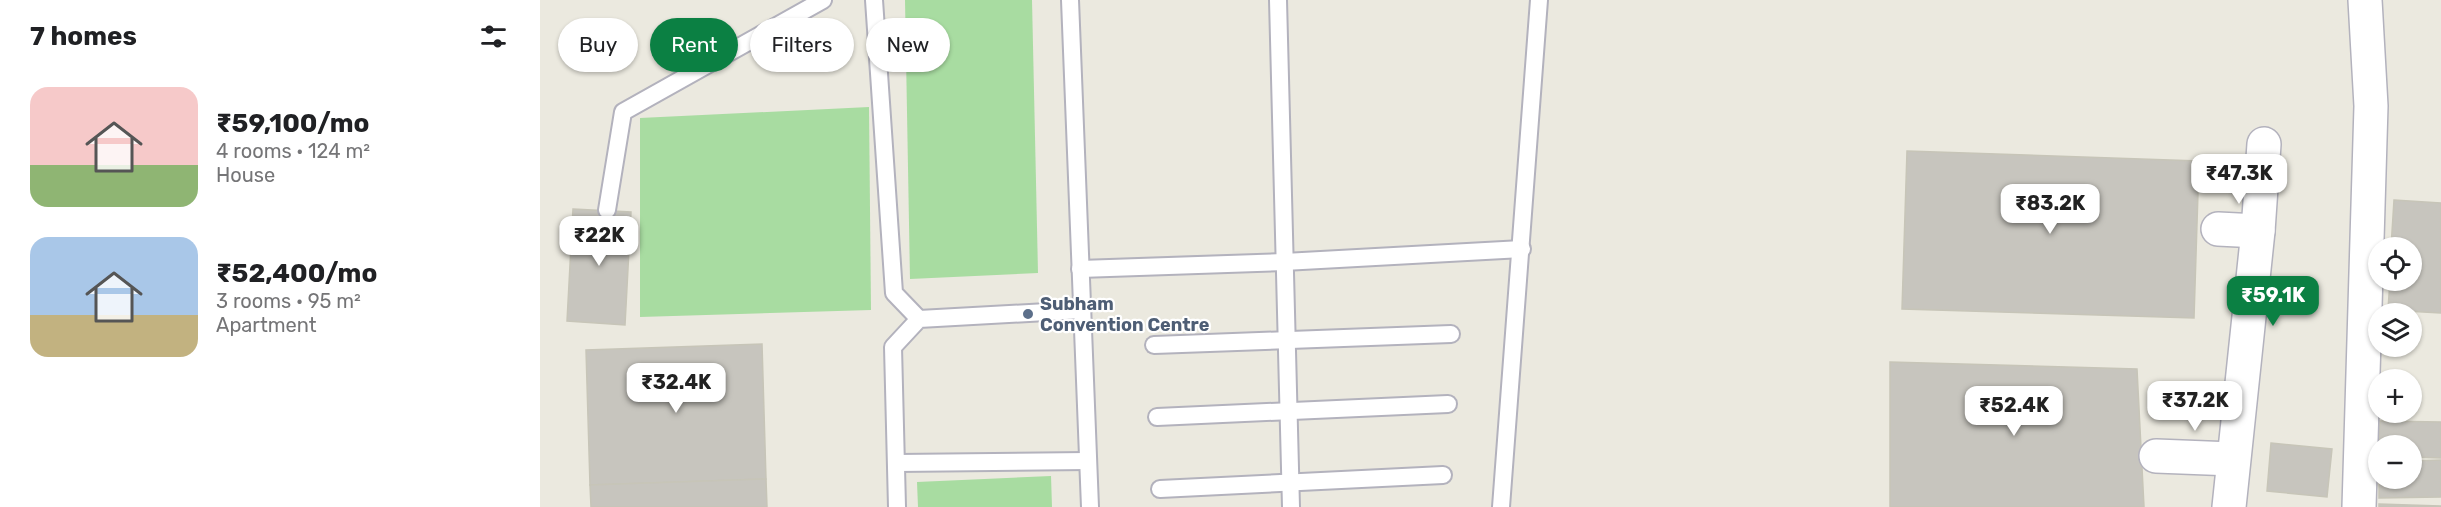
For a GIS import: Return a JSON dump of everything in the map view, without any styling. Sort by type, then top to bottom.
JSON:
[{"type":"street","points":[[2359,507],[2371,106],[2365,0]]},
{"type":"street","points":[[2229,507],[2258,231],[2264,144]]},
{"type":"street","points":[[2217,229],[2258,231]]},
{"type":"street","points":[[2156,456],[2233,459]]},
{"type":"lane","points":[[607,210],[623,112],[823,0]]},
{"type":"lane","points":[[874,0],[894,292],[919,319]]},
{"type":"lane","points":[[1070,0],[1090,507]]},
{"type":"lane","points":[[1278,0],[1291,507]]},
{"type":"lane","points":[[1501,507],[1539,0]]},
{"type":"lane","points":[[1080,269],[1284,262],[1521,249]]},
{"type":"lane","points":[[897,507],[893,347],[919,319],[1082,310]]},
{"type":"lane","points":[[1154,345],[1451,334]]},
{"type":"lane","points":[[1157,417],[1448,404]]},
{"type":"lane","points":[[897,463],[1088,461]]},
{"type":"lane","points":[[1160,489],[1443,474]]},
{"type":"green space","points":[[905,0],[1032,0],[1038,273],[910,279],[906,72],[950,72],[950,18],[905,18]]},
{"type":"green space","points":[[869,107],[871,310],[640,317],[640,118]]},
{"type":"green space","points":[[1051,476],[1052,507],[918,507],[917,482]]},
{"type":"building","points":[[1907,151],[2199,161],[2194,318],[1902,309]]},
{"type":"building","points":[[2394,200],[2441,203],[2441,313],[2422,312],[2422,303],[2388,303],[2389,291],[2422,291],[2422,237],[2392,237]]},
{"type":"building","points":[[573,209],[631,212],[625,325],[567,321]]},
{"type":"building","points":[[762,344],[766,479],[590,485],[586,350]]},
{"type":"building","points":[[1890,362],[2137,369],[2144,507],[1890,507]]},
{"type":"building","points":[[2441,422],[2441,458],[2422,457],[2422,435],[2379,435],[2380,423]]},
{"type":"building","points":[[2271,443],[2332,449],[2327,497],[2267,491]]},
{"type":"building","points":[[2441,460],[2441,497],[2379,498],[2379,489],[2422,489],[2422,461]]},
{"type":"building","points":[[766,479],[767,507],[591,507],[590,485]]},
{"type":"building","points":[[2379,504],[2441,506],[2441,507],[2379,507]]},
{"type":"place","name":"Subham Convention Centre","points":[[1028,314]]}]
